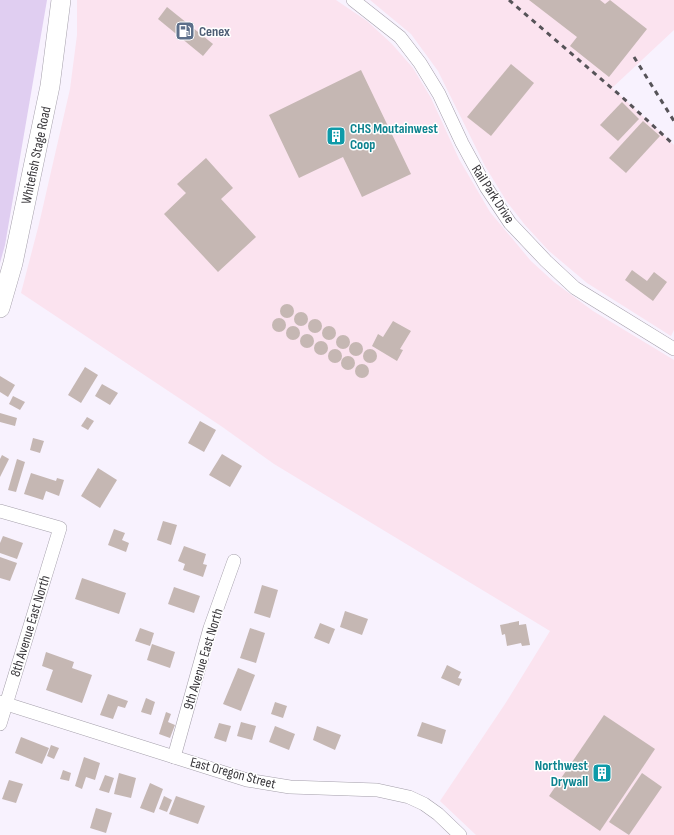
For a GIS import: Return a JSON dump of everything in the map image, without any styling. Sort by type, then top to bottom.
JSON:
[{"type":"main road","name":"Whitefish Stage Road","points":[[0,308],[13,263],[50,86],[61,0]]},
{"type":"street","name":"Rail Park Drive","points":[[353,0],[400,37],[420,63],[439,94],[462,143],[486,187],[510,223],[546,261],[575,288],[674,349]]},
{"type":"street","name":"8th Avenue East North","points":[[0,511],[60,528],[3,703],[0,724]]},
{"type":"street","name":"9th Avenue East North","points":[[174,756],[210,628],[234,562]]},
{"type":"street","name":"East Oregon Street","points":[[3,703],[261,783],[290,788],[361,788],[393,792],[424,804],[438,814],[460,835]]},
{"type":"shaded area","points":[[0,0],[47,0],[5,245],[0,263]]},
{"type":"shaded area","points":[[77,0],[336,0],[367,21],[392,44],[413,68],[431,98],[459,159],[490,212],[531,261],[554,282],[593,311],[674,360],[674,835],[476,835],[440,801],[505,704],[550,631],[274,464],[221,426],[21,293],[39,224],[70,89],[77,35]]},
{"type":"shaded area","points":[[370,0],[674,0],[674,30],[612,88],[674,145],[674,330],[671,336],[587,283],[549,251],[525,225],[507,202],[485,166],[438,71],[411,34]]},
{"type":"building","points":[[529,0],[600,0],[605,4],[610,0],[647,29],[609,77],[570,46],[577,37]]},
{"type":"building","points":[[167,7],[213,44],[203,56],[158,19]]},
{"type":"building","points":[[511,64],[534,83],[491,136],[467,117]]},
{"type":"building","name":"CHS Moutainwest Coop","points":[[361,70],[411,174],[362,197],[343,157],[299,178],[269,115]]},
{"type":"building","points":[[622,102],[639,119],[618,141],[600,125]]},
{"type":"building","points":[[643,121],[660,136],[626,173],[609,158]]},
{"type":"building","points":[[206,158],[233,188],[221,199],[256,237],[218,272],[164,214],[186,193],[177,184]]},
{"type":"building","points":[[632,270],[647,281],[654,272],[667,282],[653,301],[625,280]]},
{"type":"building","points":[[284,304],[290,304],[294,308],[294,314],[290,318],[284,318],[280,314],[280,308]]},
{"type":"building","points":[[298,312],[304,312],[308,316],[308,322],[304,326],[298,326],[294,322],[294,316]]},
{"type":"building","points":[[276,318],[282,318],[286,322],[286,328],[282,332],[276,332],[272,328],[272,322]]},
{"type":"building","points":[[312,319],[318,319],[322,323],[322,329],[318,333],[312,333],[308,329],[308,323]]},
{"type":"building","points":[[393,321],[411,331],[400,349],[403,350],[397,361],[372,346],[378,334],[383,337]]},
{"type":"building","points":[[290,326],[296,326],[300,330],[300,336],[296,340],[290,340],[286,336],[286,330]]},
{"type":"building","points":[[326,326],[332,326],[336,330],[336,336],[332,340],[326,340],[322,336],[322,330]]},
{"type":"building","points":[[304,334],[310,334],[314,338],[314,344],[310,348],[304,348],[300,344],[300,338]]},
{"type":"building","points":[[340,335],[346,335],[350,339],[350,345],[346,349],[340,349],[336,345],[336,339]]},
{"type":"building","points":[[318,341],[324,341],[328,345],[328,351],[324,355],[318,355],[314,351],[314,345]]},
{"type":"building","points":[[353,342],[359,342],[363,346],[363,352],[359,356],[353,356],[349,352],[349,346]]},
{"type":"building","points":[[332,349],[338,349],[342,353],[342,359],[338,363],[332,363],[328,359],[328,353]]},
{"type":"building","points":[[367,349],[373,349],[377,353],[377,359],[373,363],[367,363],[363,359],[363,353]]},
{"type":"building","points":[[345,356],[351,356],[355,360],[355,366],[351,370],[345,370],[341,366],[341,360]]},
{"type":"building","points":[[359,364],[365,364],[369,368],[369,374],[365,378],[359,378],[355,374],[355,368]]},
{"type":"building","points":[[85,367],[98,375],[81,403],[68,395]]},
{"type":"building","points":[[0,376],[15,385],[8,397],[0,392]]},
{"type":"building","points":[[102,384],[118,393],[110,405],[95,396]]},
{"type":"building","points":[[13,396],[25,402],[20,410],[9,404]]},
{"type":"building","points":[[0,413],[17,418],[15,426],[0,422]]},
{"type":"building","points":[[87,417],[94,421],[88,430],[81,426]]},
{"type":"building","points":[[200,421],[216,430],[204,452],[188,443]]},
{"type":"building","points":[[33,438],[44,441],[40,453],[30,450]]},
{"type":"building","points":[[222,454],[242,466],[230,487],[209,475]]},
{"type":"building","points":[[2,455],[9,459],[0,477],[0,459]]},
{"type":"building","points":[[17,459],[25,462],[16,492],[8,490]]},
{"type":"building","points":[[98,468],[117,480],[100,508],[81,496]]},
{"type":"building","points":[[31,473],[56,481],[57,478],[64,480],[59,496],[46,491],[43,500],[24,494]]},
{"type":"building","points":[[163,521],[177,525],[171,545],[157,540]]},
{"type":"building","points":[[114,529],[125,533],[122,540],[129,543],[126,552],[108,545]]},
{"type":"building","points":[[3,536],[23,543],[17,559],[0,553],[0,543]]},
{"type":"building","points":[[184,546],[206,554],[203,564],[207,565],[203,577],[183,570],[185,564],[178,561]]},
{"type":"building","points":[[0,557],[17,563],[10,581],[0,578]]},
{"type":"building","points":[[82,578],[126,593],[119,614],[75,599]]},
{"type":"building","points":[[262,585],[278,590],[270,618],[254,613]]},
{"type":"building","points":[[174,587],[200,596],[194,613],[168,604]]},
{"type":"building","points":[[345,611],[368,619],[362,635],[340,627]]},
{"type":"building","points":[[519,621],[519,625],[526,624],[530,645],[522,646],[521,643],[507,646],[505,634],[502,635],[500,625]]},
{"type":"building","points":[[320,623],[335,629],[329,644],[314,638]]},
{"type":"building","points":[[140,628],[154,633],[150,646],[135,641]]},
{"type":"building","points":[[250,628],[265,633],[256,663],[240,658]]},
{"type":"building","points":[[152,644],[175,652],[170,668],[147,660]]},
{"type":"building","points":[[46,652],[74,662],[72,668],[92,675],[82,703],[46,690],[53,670],[42,666]]},
{"type":"building","points":[[447,665],[461,672],[458,678],[462,679],[459,686],[441,678]]},
{"type":"building","points":[[238,668],[255,675],[241,711],[223,704]]},
{"type":"building","points":[[108,694],[128,701],[125,708],[118,706],[113,719],[100,715]]},
{"type":"building","points":[[146,698],[155,702],[151,715],[141,712]]},
{"type":"building","points":[[275,702],[287,706],[283,718],[271,714]]},
{"type":"building","points":[[166,712],[171,714],[168,722],[175,725],[170,738],[159,734]]},
{"type":"building","name":"Northwest Drywall","points":[[604,715],[655,749],[600,831],[549,796]]},
{"type":"building","points":[[241,722],[256,726],[252,740],[237,736]]},
{"type":"building","points":[[422,722],[446,730],[442,744],[417,736]]},
{"type":"building","points":[[219,723],[231,726],[226,742],[214,738]]},
{"type":"building","points":[[275,726],[295,734],[289,750],[269,742]]},
{"type":"building","points":[[317,726],[341,735],[335,750],[313,740]]},
{"type":"building","points":[[21,737],[49,748],[42,764],[15,753]]},
{"type":"building","points":[[51,745],[59,748],[54,759],[47,756]]},
{"type":"building","points":[[84,757],[100,763],[95,780],[86,777],[82,789],[75,786]]},
{"type":"building","points":[[63,770],[71,773],[69,781],[60,779]]},
{"type":"building","points":[[119,773],[136,778],[131,798],[114,794]]},
{"type":"building","points":[[642,773],[662,787],[629,835],[609,822]]},
{"type":"building","points":[[105,775],[114,778],[109,793],[99,790]]},
{"type":"building","points":[[9,780],[23,784],[16,803],[2,799]]},
{"type":"building","points":[[150,783],[163,789],[154,813],[140,808]]},
{"type":"building","points":[[164,796],[172,800],[167,812],[159,809]]},
{"type":"building","points":[[176,796],[205,806],[198,824],[169,814]]},
{"type":"building","points":[[96,808],[112,813],[106,833],[90,828]]},
{"type":"railway","points":[[509,0],[622,97],[674,145]]},
{"type":"railway","points":[[634,57],[674,121]]},
{"type":"place","name":"Cenex","points":[[185,31]]},
{"type":"place","name":"CHS Moutainwest Coop","points":[[336,136]]},
{"type":"place","name":"Northwest Drywall","points":[[602,773]]}]
